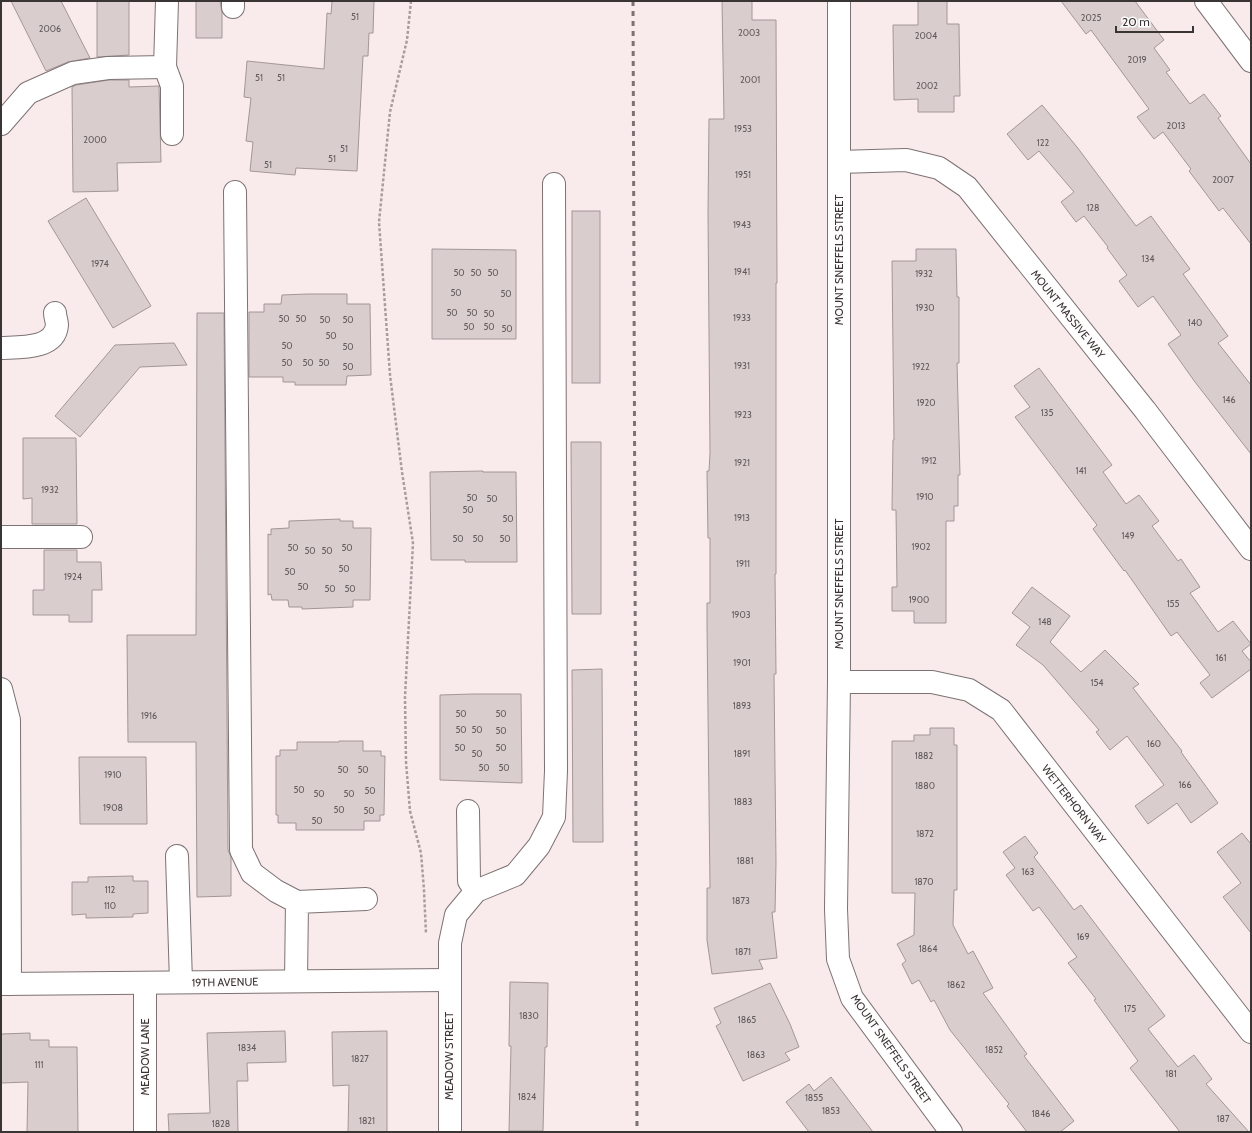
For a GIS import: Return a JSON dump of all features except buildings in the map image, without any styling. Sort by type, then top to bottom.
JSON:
[{"type":"street","points":[[167,1],[165,67],[172,86],[172,134]]},
{"type":"street","name":"MOUNT SNEFFELS STREET","points":[[839,1],[839,682],[836,909],[838,959],[852,998],[950,1132]]},
{"type":"street","points":[[1206,1],[1251,61]]},
{"type":"street","points":[[1,124],[28,93],[73,73],[108,68],[165,67]]},
{"type":"street","name":"MOUNT MASSIVE WAY","points":[[839,162],[906,160],[939,168],[967,187],[1145,410],[1251,549]]},
{"type":"street","points":[[468,811],[469,881],[476,891],[515,875],[539,846],[554,817],[556,771],[554,184]]},
{"type":"street","points":[[235,192],[240,850],[252,873],[276,891],[297,902],[366,899]]},
{"type":"street","points":[[1,348],[30,347],[44,343],[54,333],[57,325],[55,313]]},
{"type":"street","points":[[1,537],[81,537]]},
{"type":"street","name":"WETTERHORN WAY","points":[[839,682],[932,682],[969,690],[1001,710],[1251,1032]]},
{"type":"street","points":[[1,689],[9,720],[6,984]]},
{"type":"street","points":[[178,856],[181,982]]},
{"type":"street","name":"MEADOW STREET","points":[[450,1132],[450,943],[456,915],[476,891]]},
{"type":"street","points":[[296,981],[297,902]]},
{"type":"street","name":"19TH AVENUE","points":[[6,984],[449,980]]},
{"type":"street","name":"MEADOW LANE","points":[[145,983],[145,1132]]},
{"type":"path","points":[[411,1],[407,40],[390,112],[379,222],[390,375],[402,472],[413,543],[405,697],[406,762],[410,811],[421,853],[425,932],[427,938]]},
{"type":"railway","points":[[633,1],[637,1132]]}]
